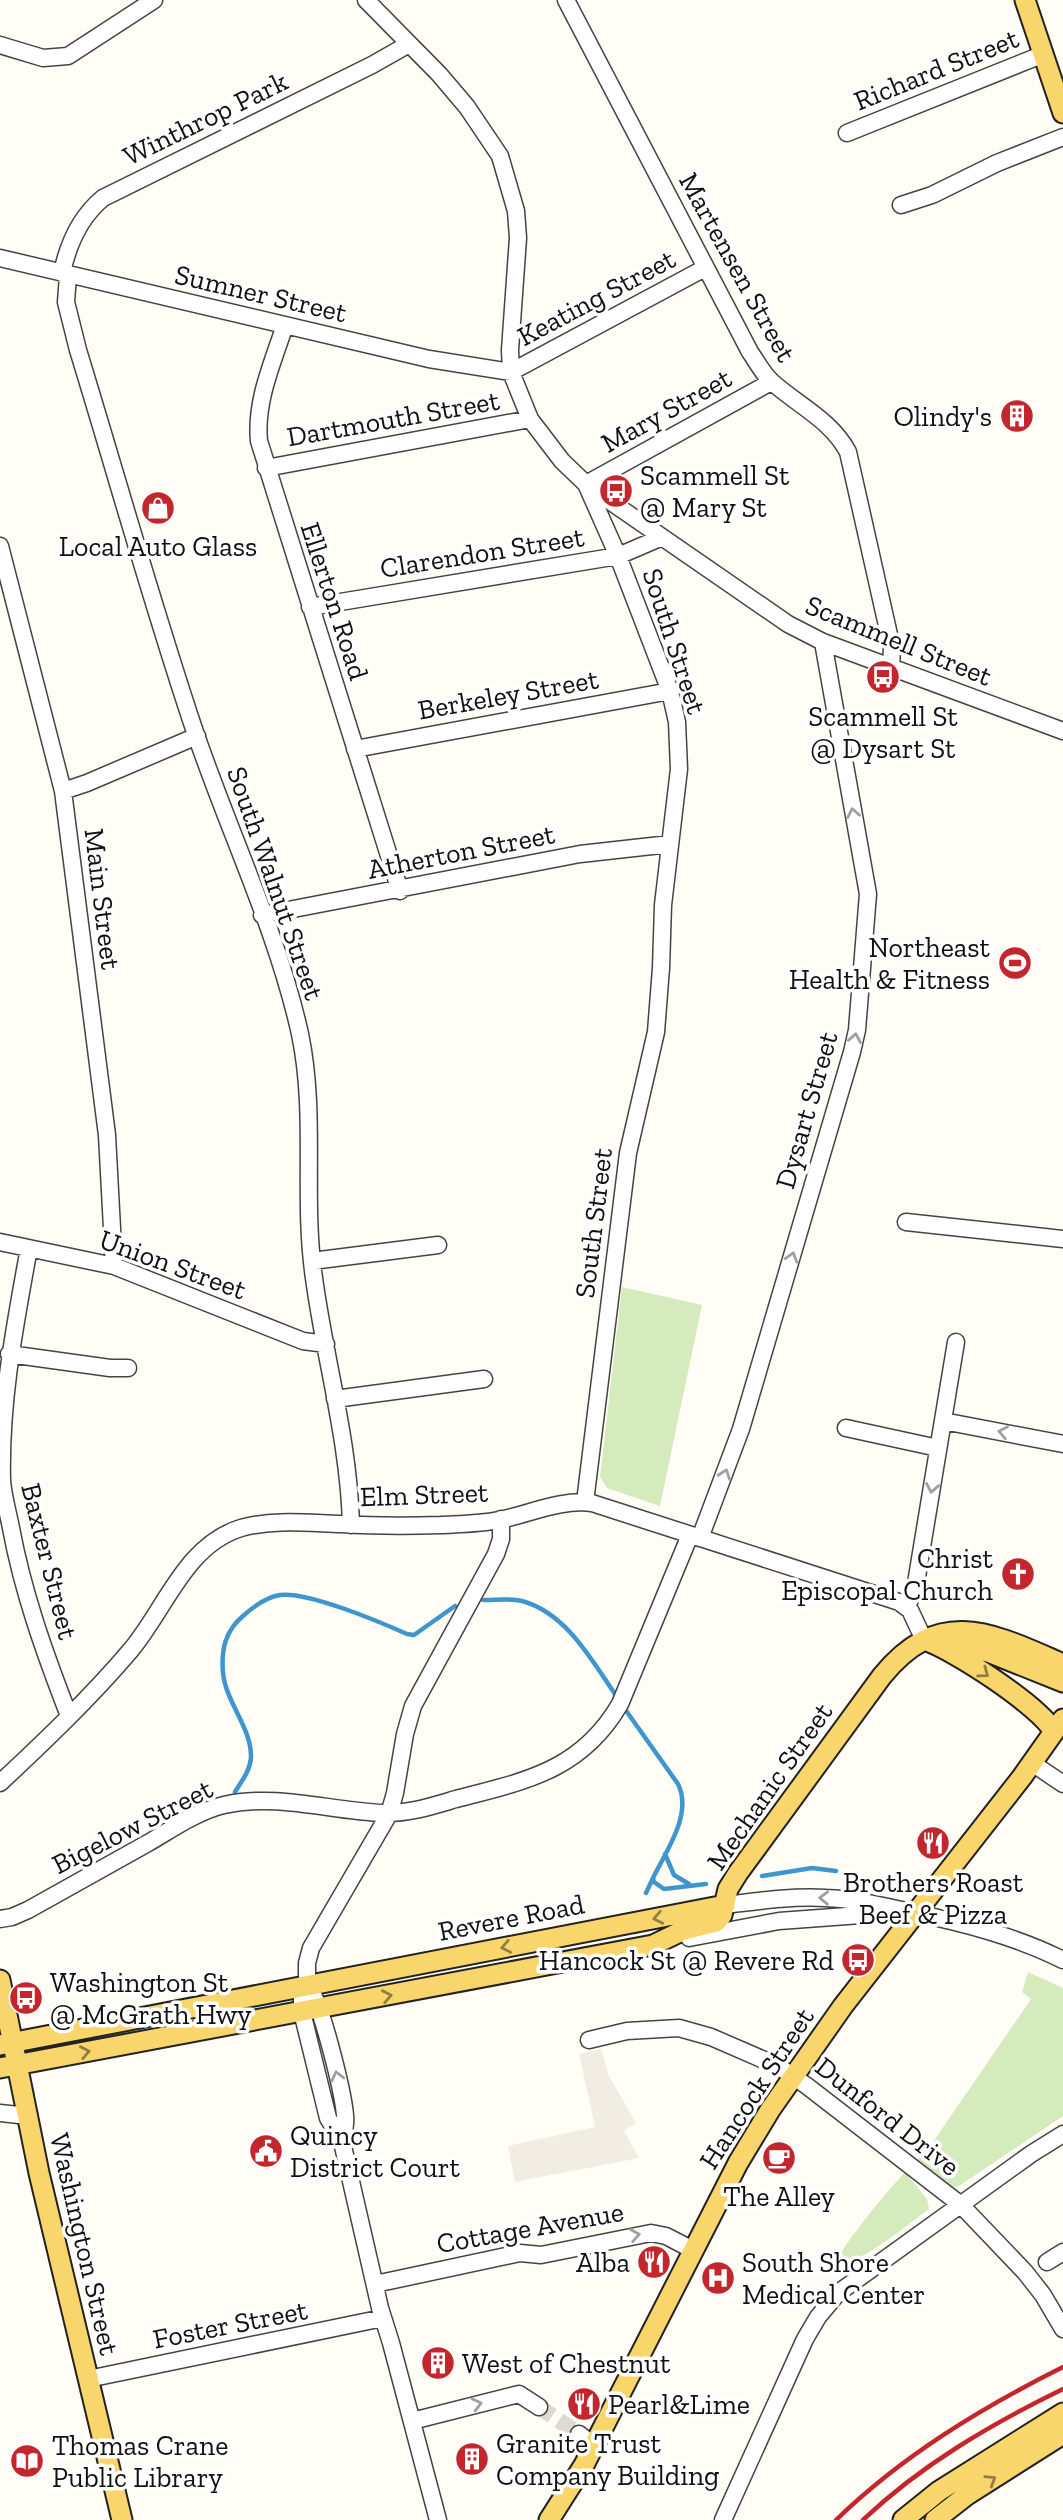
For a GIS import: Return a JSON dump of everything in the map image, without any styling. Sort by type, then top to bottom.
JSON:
[{"type":"main road","points":[[1025,0],[1063,113]]},
{"type":"main road","points":[[924,1640],[948,1631],[975,1632],[1063,1664]]},
{"type":"main road","points":[[924,1640],[940,1640],[977,1648],[1063,1682]]},
{"type":"main road","points":[[924,1640],[943,1647],[970,1663],[1046,1721],[1059,1726]]},
{"type":"main road","name":"Mechanic Street","points":[[653,1945],[684,1930],[716,1922],[723,1915],[728,1889],[738,1873],[882,1676],[904,1652],[924,1640]]},
{"type":"main road","name":"Hancock Street","points":[[549,2520],[587,2440],[748,2145],[793,2076],[1059,1726]]},
{"type":"main road","name":"Revere Road","points":[[7,2044],[725,1905]]},
{"type":"main road","name":"Revere Road","points":[[9,2066],[653,1945]]},
{"type":"main road","name":"Washington Street","points":[[0,1980],[9,2066],[28,2116],[121,2520]]},
{"type":"main road","points":[[903,2520],[939,2491],[1063,2413]]},
{"type":"main road","points":[[935,2520],[967,2495],[1063,2434]]},
{"type":"street","points":[[0,45],[43,58],[68,55],[154,0]]},
{"type":"street","name":"South Street","points":[[366,0],[439,74],[467,107],[500,156],[516,211],[518,238],[510,347],[511,372],[530,419],[562,461],[586,484],[618,556],[670,691],[677,722],[679,769],[663,905],[656,1032],[628,1153],[585,1502]]},
{"type":"street","name":"Martensen Street","points":[[566,0],[750,352],[771,382],[822,419],[848,452],[892,648],[891,668]]},
{"type":"street","name":"Winthrop Park","points":[[65,274],[65,256],[76,231],[88,212],[103,198],[372,65],[409,44]]},
{"type":"street","name":"Richard Street","points":[[847,132],[1044,54]]},
{"type":"street","points":[[901,205],[932,195],[997,163],[1063,137]]},
{"type":"street","name":"Sumner Street","points":[[0,258],[429,359],[511,372]]},
{"type":"street","name":"Keating Street","points":[[511,372],[705,268]]},
{"type":"street","name":"South Walnut Street","points":[[65,274],[65,294],[75,340],[197,736],[291,1002],[305,1065],[309,1103],[312,1261],[335,1399],[351,1525]]},
{"type":"street","name":"Ellerton Road","points":[[285,325],[257,422],[266,468],[400,891]]},
{"type":"street","name":"Mary Street","points":[[586,484],[771,382]]},
{"type":"street","name":"Dartmouth Street","points":[[266,468],[530,419]]},
{"type":"street","name":"Scammell Street","points":[[586,484],[660,538],[788,624],[823,642],[1063,731]]},
{"type":"street","name":"Clarendon Street","points":[[310,607],[618,556],[660,538]]},
{"type":"street","name":"Main Street","points":[[0,546],[4,573],[62,790],[107,1135],[114,1266]]},
{"type":"street","name":"Dysart Street","points":[[695,1536],[741,1429],[857,1030],[867,894],[823,642]]},
{"type":"street","name":"Berkeley Street","points":[[355,749],[670,691]]},
{"type":"street","points":[[62,790],[87,783],[197,736]]},
{"type":"street","name":"Atherton Street","points":[[262,915],[400,891],[580,854],[670,844]]},
{"type":"street","points":[[906,1222],[1063,1239]]},
{"type":"street","name":"Union Street","points":[[0,1242],[114,1266],[303,1341],[326,1345]]},
{"type":"street","points":[[312,1261],[438,1245]]},
{"type":"street","name":"Baxter Street","points":[[29,1248],[9,1353],[3,1407],[2,1482],[21,1578],[34,1622],[69,1716]]},
{"type":"street","points":[[924,1640],[907,1606],[915,1589],[956,1342]]},
{"type":"street","points":[[9,1353],[110,1368],[128,1368]]},
{"type":"street","points":[[335,1399],[484,1380]]},
{"type":"street","points":[[943,1421],[1063,1444]]},
{"type":"street","points":[[846,1429],[938,1448]]},
{"type":"street","name":"Elm Street","points":[[0,1783],[69,1716],[142,1636],[192,1560],[222,1536],[261,1524],[285,1522],[416,1526],[475,1523],[501,1520],[565,1503],[585,1502],[599,1504],[907,1606]]},
{"type":"street","points":[[438,2520],[375,2284],[342,2143],[346,2123],[344,2105],[311,2011],[312,1990],[307,1985],[307,1963],[311,1948],[389,1814],[413,1706],[496,1554],[501,1539],[501,1520]]},
{"type":"street","name":"Bigelow Street","points":[[0,1919],[28,1910],[173,1829],[220,1806],[245,1801],[271,1801],[389,1814],[417,1810],[534,1778],[565,1762],[608,1722],[620,1704],[695,1536]]},
{"type":"street","points":[[1032,1763],[1063,1784]]},
{"type":"street","points":[[725,1905],[776,1899],[825,1898],[859,1901],[985,1929],[1063,1960]]},
{"type":"street","name":"Revere Road","points":[[653,1945],[802,1918],[915,1913]]},
{"type":"street","name":"Dunford Drive","points":[[589,2040],[627,2031],[679,2028],[711,2037],[747,2052],[793,2076],[961,2206],[1026,2272],[1063,2329]]},
{"type":"street","points":[[0,2113],[28,2116]]},
{"type":"street","points":[[723,2520],[804,2339],[838,2293],[1031,2154],[1063,2134]]},
{"type":"street","name":"Cottage Avenue","points":[[375,2284],[520,2253],[541,2255],[651,2233],[666,2236],[693,2250]]},
{"type":"street","points":[[1047,2262],[1063,2252]]},
{"type":"street","name":"Foster Street","points":[[88,2379],[383,2318]]},
{"type":"street","points":[[412,2421],[519,2394],[539,2407]]},
{"type":"green space","points":[[622,1287],[702,1305],[660,1506],[607,1488],[600,1477]]},
{"type":"green space","points":[[1028,1972],[1063,1988],[1063,2116],[959,2186],[950,2187],[917,2160],[931,2145],[1031,1999],[1022,1992]]},
{"type":"green space","points":[[905,2172],[927,2199],[929,2209],[862,2256],[837,2269],[832,2267],[866,2218]]},
{"type":"shaded area","points":[[601,2049],[609,2076],[636,2123],[624,2131],[639,2158],[515,2182],[508,2146],[595,2127],[579,2054]]},
{"type":"waterway","points":[[235,1792],[245,1776],[251,1758],[247,1736],[225,1684],[223,1656],[228,1635],[247,1613],[270,1598],[292,1595],[344,1608],[414,1635],[455,1606]]},
{"type":"waterway","points":[[483,1600],[522,1601],[552,1616],[587,1652],[615,1694]]},
{"type":"waterway","points":[[627,1712],[678,1784],[682,1796],[680,1820],[653,1878],[654,1882],[664,1889],[706,1884]]},
{"type":"waterway","points":[[665,1854],[674,1875],[689,1884]]},
{"type":"waterway","points":[[762,1876],[812,1868],[836,1871]]},
{"type":"waterway","points":[[646,1893],[653,1878]]},
{"type":"tunnel","points":[[539,2407],[579,2434]]},
{"type":"railway","points":[[836,2520],[915,2454],[1002,2399],[1063,2367]]},
{"type":"railway","points":[[863,2520],[909,2481],[958,2447],[1063,2389]]},
{"type":"place","name":"Olindy's","points":[[1017,416]]},
{"type":"place","name":"Scammell St @ Mary St","points":[[616,491]]},
{"type":"place","name":"Local Auto Glass","points":[[158,508]]},
{"type":"place","name":"Scammell St @ Dysart St","points":[[883,677]]},
{"type":"place","name":"Northeast Health & Fitness","points":[[1015,963]]},
{"type":"place","name":"Christ Episcopal Church","points":[[1018,1574]]},
{"type":"place","name":"Brothers Roast Beef & Pizza","points":[[933,1843]]},
{"type":"place","name":"Hancock St @ Revere Rd","points":[[858,1960]]},
{"type":"place","name":"Washington St @ McGrath Hwy","points":[[26,1998]]},
{"type":"place","name":"Quincy District Court","points":[[266,2151]]},
{"type":"place","name":"The Alley","points":[[779,2158]]},
{"type":"place","name":"Alba","points":[[654,2262]]},
{"type":"place","name":"South Shore Medical Center","points":[[718,2278]]},
{"type":"place","name":"West of Chestnut","points":[[438,2363]]},
{"type":"place","name":"Pearl&Lime","points":[[584,2404]]},
{"type":"place","name":"Granite Trust Company Building","points":[[472,2459]]},
{"type":"place","name":"Thomas Crane Public Library","points":[[27,2461]]}]
